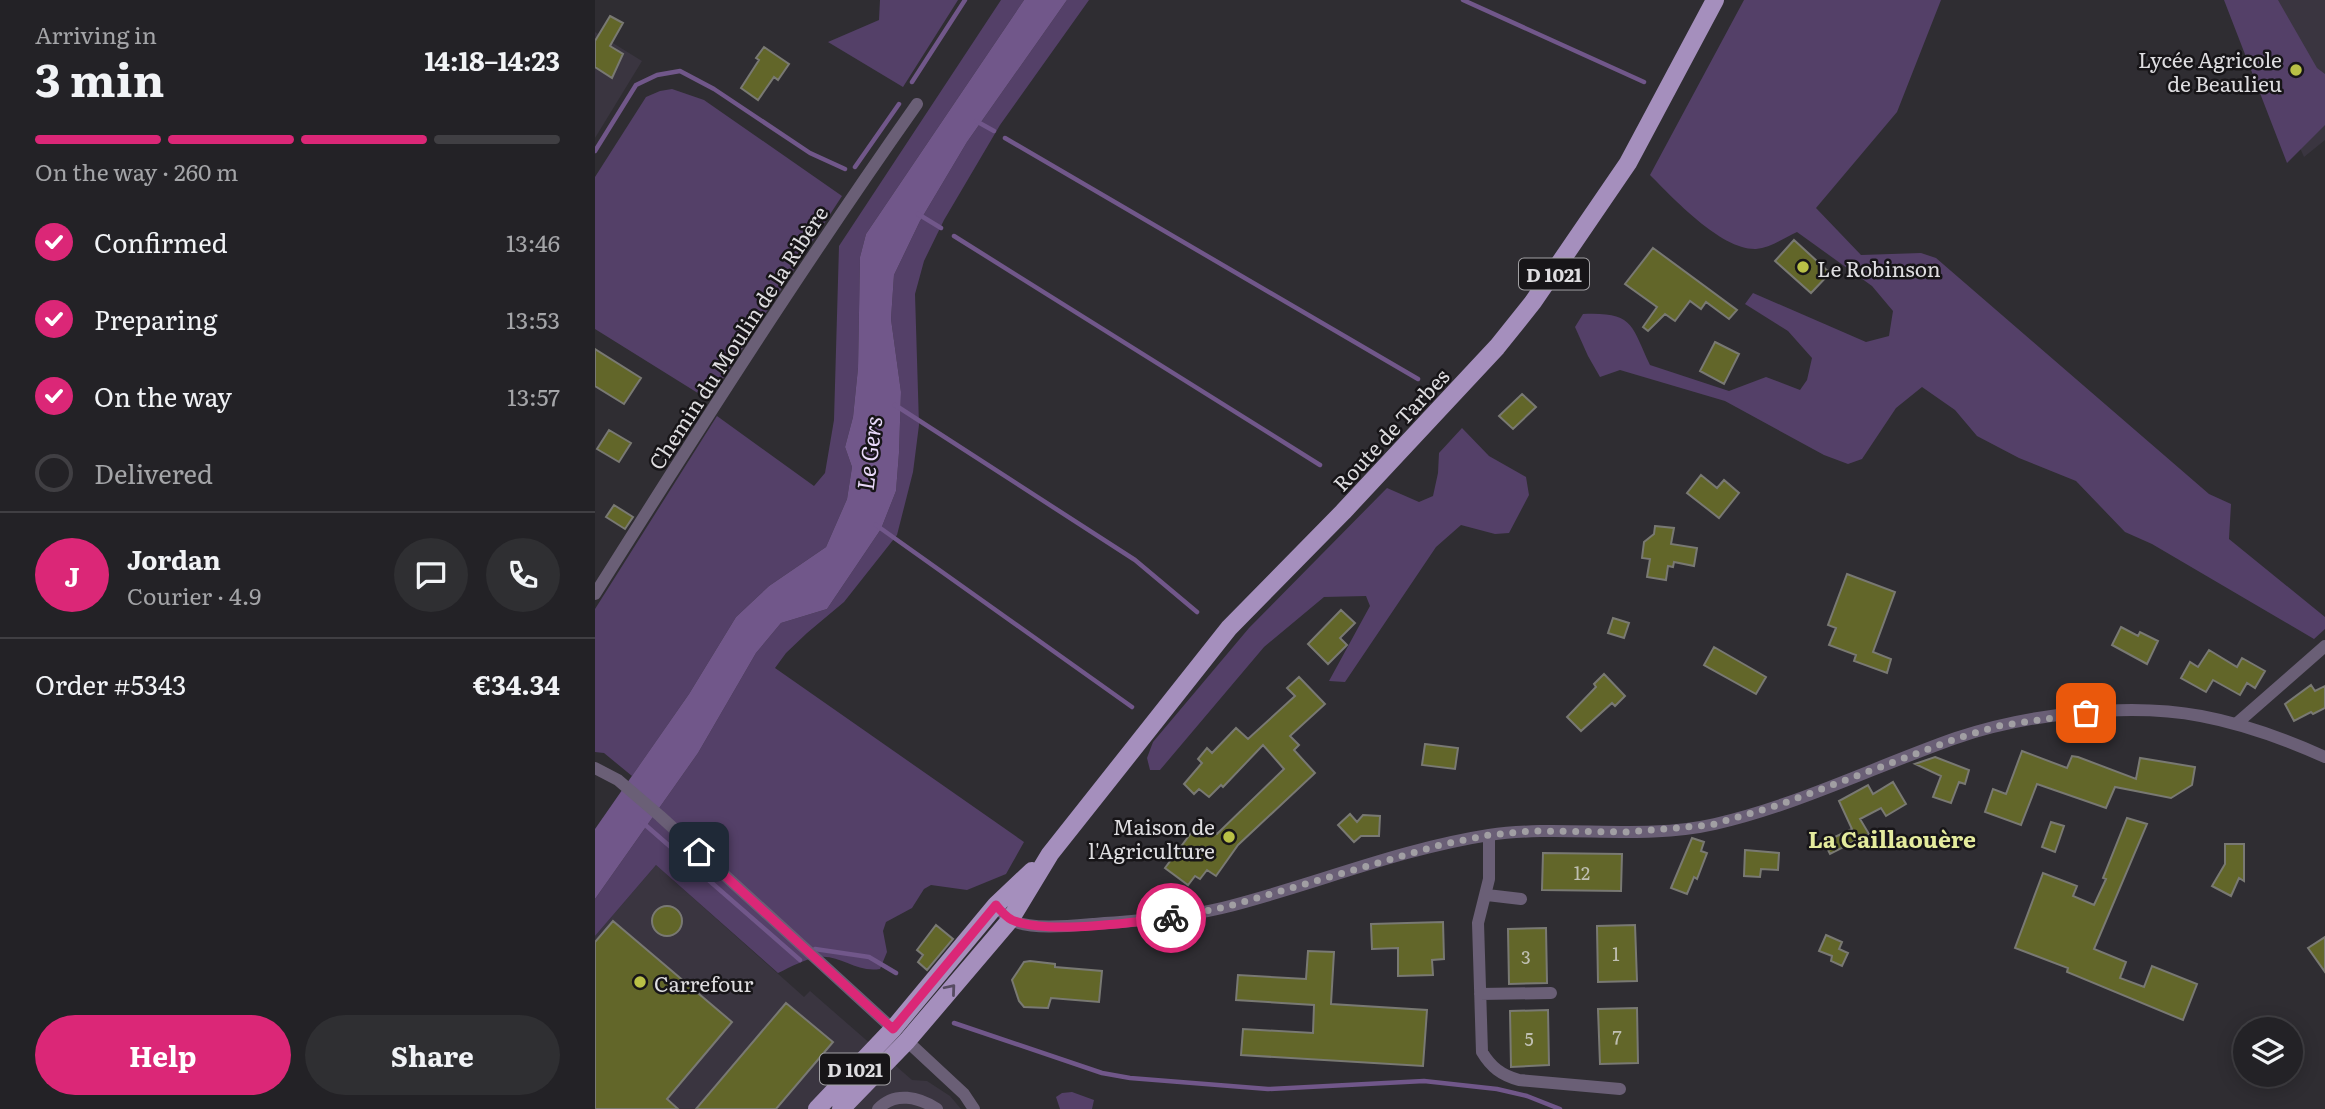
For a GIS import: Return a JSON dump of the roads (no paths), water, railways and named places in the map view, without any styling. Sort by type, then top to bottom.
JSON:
[{"type":"main road","name":"Route de Tarbes","points":[[1010,920],[1050,854],[1229,628],[1343,512],[1497,346],[1539,295],[1628,163],[1715,0]]},
{"type":"main road","name":"Route de Tarbes","points":[[996,905],[1050,854]]},
{"type":"main road","name":"D 1021","points":[[817,1109],[893,1029],[996,905]]},
{"type":"main road","name":"D 1021","points":[[841,1109],[907,1041],[1010,920]]},
{"type":"street","name":"Chemin du Moulin de la Ribère","points":[[595,594],[710,410],[917,104]]},
{"type":"street","points":[[2236,724],[2325,646]]},
{"type":"street","points":[[996,905],[1010,920],[1066,926],[1189,915],[1226,907],[1440,845],[1489,835],[1531,831],[1639,832],[1711,825],[1779,805],[1958,738],[1998,726],[2086,713],[2155,710],[2199,715],[2284,739],[2325,757]]},
{"type":"street","points":[[595,768],[618,780],[660,816],[893,1029]]},
{"type":"street","points":[[1489,835],[1489,879],[1478,923],[1482,1052],[1496,1070],[1519,1080],[1620,1089]]},
{"type":"street","points":[[1487,895],[1521,899]]},
{"type":"street","points":[[1480,994],[1552,993]]},
{"type":"street","points":[[907,1041],[964,1094],[974,1109]]},
{"type":"street","points":[[878,1109],[895,1099],[909,1097],[924,1100],[937,1109]]},
{"type":"water","name":"Le Gers","points":[[1024,0],[1067,0],[967,142],[920,221],[894,275],[891,319],[901,392],[899,453],[896,491],[881,529],[827,609],[781,623],[756,653],[698,753],[595,899],[595,829],[689,694],[736,617],[769,586],[826,547],[847,499],[852,467],[845,447],[853,417],[858,368],[860,257],[866,234]]},
{"type":"waterway","points":[[912,82],[965,0]]},
{"type":"waterway","points":[[1463,0],[1644,82]]},
{"type":"waterway","points":[[595,151],[636,85],[657,75],[680,71],[714,89],[810,153],[845,169]]},
{"type":"waterway","points":[[855,167],[899,104]]},
{"type":"waterway","points":[[976,121],[994,131]]},
{"type":"waterway","points":[[1005,138],[1418,379]]},
{"type":"waterway","points":[[918,214],[941,228]]},
{"type":"waterway","points":[[954,236],[1320,465]]},
{"type":"waterway","points":[[895,405],[1135,560],[1197,612]]},
{"type":"waterway","points":[[876,525],[1132,707]]},
{"type":"waterway","points":[[642,822],[800,960]]},
{"type":"waterway","points":[[815,949],[869,957],[896,973]]},
{"type":"waterway","points":[[954,1023],[1102,1073],[1130,1078],[1268,1089],[1424,1081],[1497,1089],[1527,1096],[1560,1109]]},
{"type":"place","name":"Lycée Agricole de Beaulieu","points":[[2296,70]]},
{"type":"place","name":"Le Robinson","points":[[1803,267]]},
{"type":"place","name":"Maison de l'Agriculture","points":[[1229,837]]},
{"type":"place","name":"Carrefour","points":[[640,982]]},
{"type":"district","name":"La Caillaouère","points":[[1892,838]]}]
